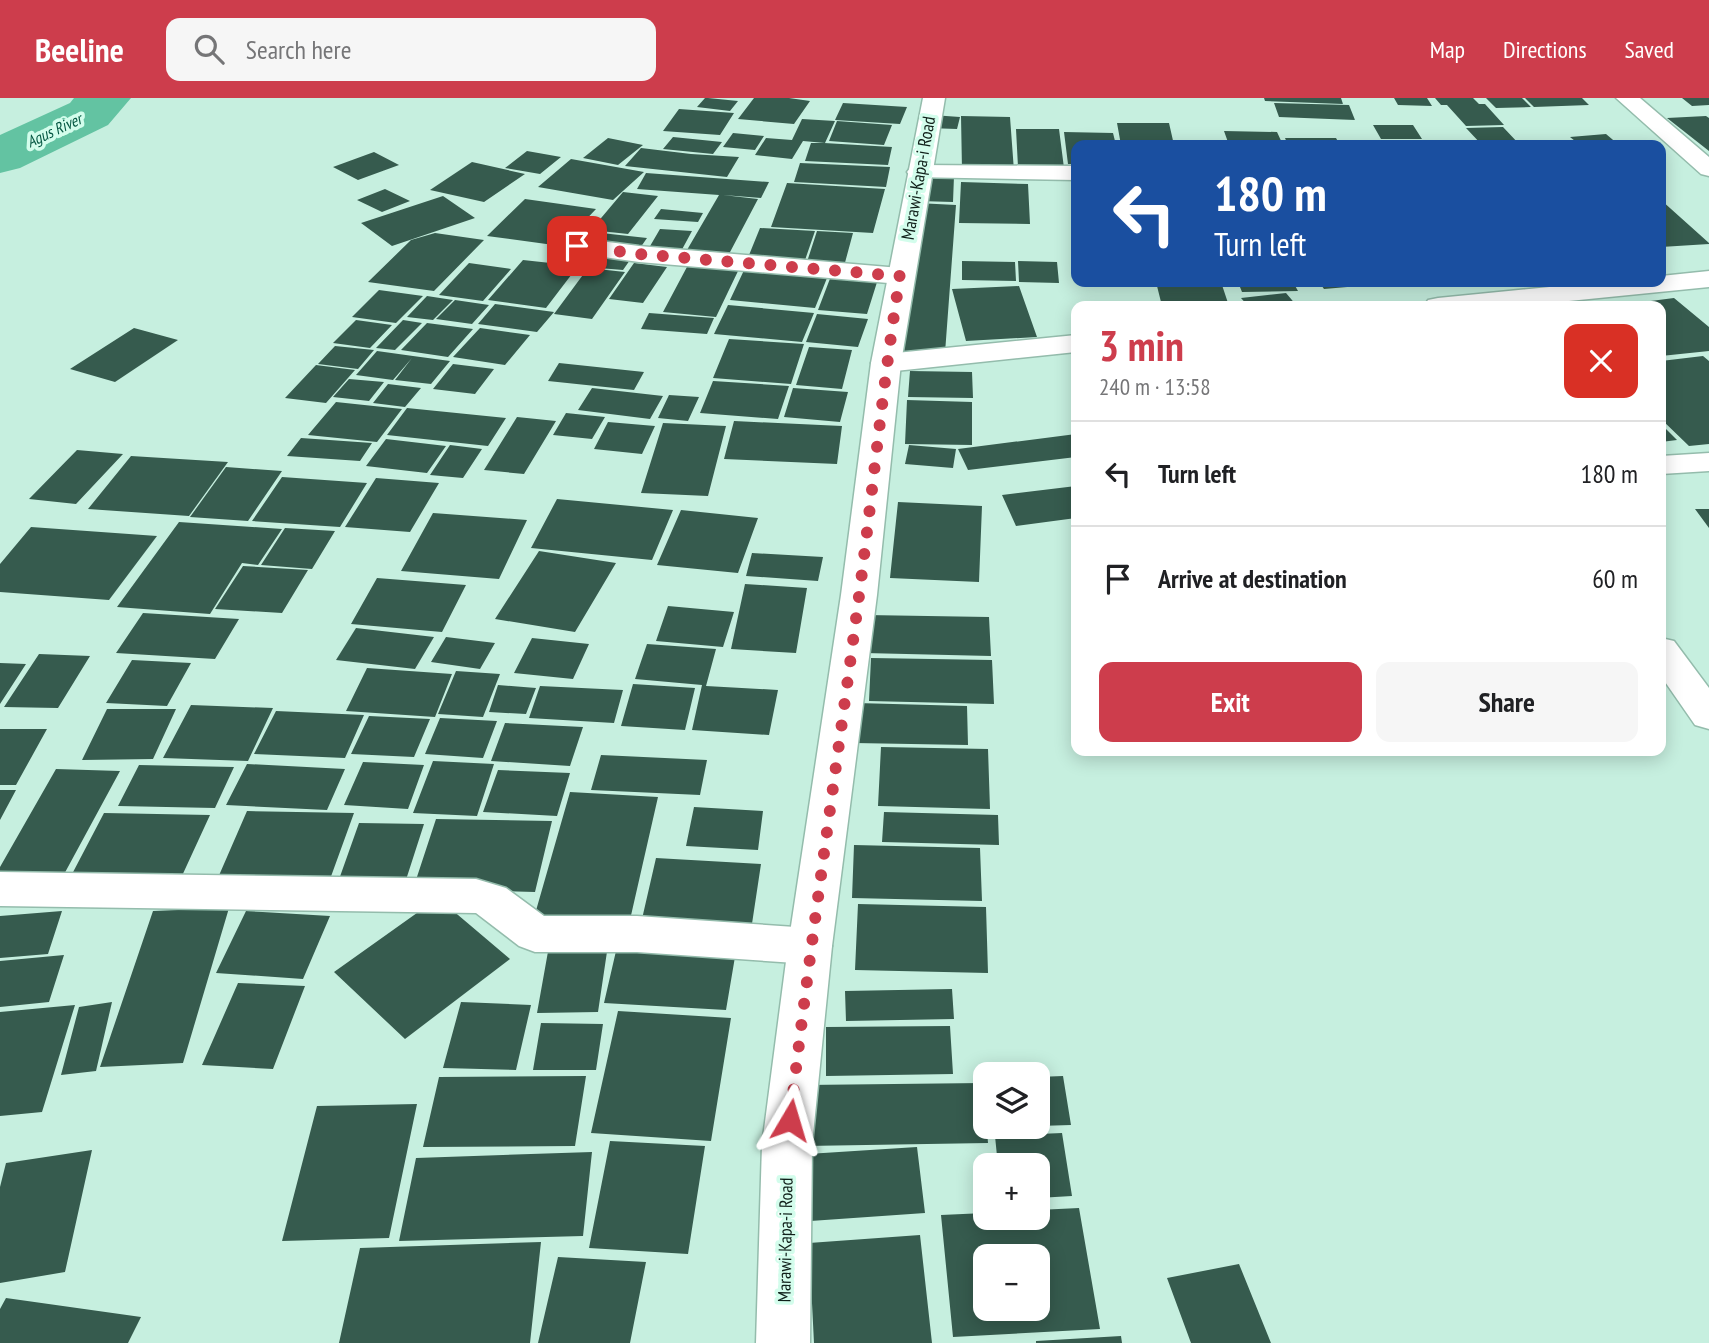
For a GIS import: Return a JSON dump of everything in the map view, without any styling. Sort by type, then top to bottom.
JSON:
[{"type":"street","name":"Marawi-Kapa-i Road","points":[[783,1343],[787,1145],[810,946],[857,609],[886,363],[934,98]]},
{"type":"street","points":[[1627,98],[1707,166]]},
{"type":"street","points":[[1672,167],[1707,166]]},
{"type":"street","points":[[919,172],[1071,173]]},
{"type":"street","points":[[577,246],[900,276]]},
{"type":"street","points":[[1666,283],[1709,279]]},
{"type":"street","points":[[1488,301],[1629,287]]},
{"type":"street","points":[[886,363],[1071,344]]},
{"type":"street","points":[[1666,466],[1709,462]]},
{"type":"street","points":[[1666,657],[1709,716]]},
{"type":"street","points":[[0,889],[476,896],[491,900],[536,934],[636,934],[810,946]]},
{"type":"building","points":[[705,98],[738,101],[730,111],[697,107]]},
{"type":"building","points":[[754,98],[810,101],[794,124],[738,119]]},
{"type":"building","points":[[1264,98],[1341,98],[1343,104],[1265,101]]},
{"type":"building","points":[[1394,98],[1427,98],[1432,106],[1398,105]]},
{"type":"building","points":[[1435,98],[1473,98],[1479,104],[1485,104],[1504,125],[1466,126],[1447,105],[1441,105]]},
{"type":"building","points":[[1486,98],[1522,98],[1531,107],[1496,108]]},
{"type":"building","points":[[1525,98],[1582,98],[1589,105],[1534,107]]},
{"type":"building","points":[[1682,98],[1709,98],[1709,105],[1692,106]]},
{"type":"building","points":[[843,103],[907,107],[900,124],[835,120]]},
{"type":"building","points":[[1274,103],[1349,105],[1355,120],[1279,117]]},
{"type":"building","points":[[679,109],[734,113],[720,135],[663,131]]},
{"type":"building","points":[[932,115],[960,117],[957,129],[928,128]]},
{"type":"building","points":[[961,116],[1010,117],[1014,171],[962,170]]},
{"type":"building","points":[[1667,118],[1709,118],[1709,151]]},
{"type":"building","points":[[802,119],[835,121],[825,143],[803,141],[792,159],[755,155],[766,138],[792,140]]},
{"type":"building","points":[[837,121],[892,125],[884,145],[829,141]]},
{"type":"building","points":[[1117,123],[1169,123],[1173,140],[1120,140]]},
{"type":"building","points":[[1373,125],[1413,125],[1422,139],[1381,139]]},
{"type":"building","points":[[1503,127],[1515,140],[1477,140],[1466,128]]},
{"type":"building","points":[[1016,129],[1059,129],[1064,168],[1018,167]]},
{"type":"building","points":[[1224,131],[1277,132],[1281,140],[1227,140]]},
{"type":"building","points":[[1064,132],[1113,133],[1115,140],[1071,140],[1071,164],[1068,164]]},
{"type":"building","points":[[733,133],[764,136],[755,150],[723,147]]},
{"type":"building","points":[[1606,134],[1613,140],[1574,140],[1570,137]]},
{"type":"building","points":[[673,137],[722,142],[713,154],[663,149]]},
{"type":"building","points":[[608,138],[643,145],[618,165],[583,158]]},
{"type":"building","points":[[1285,138],[1337,140],[1286,140]]},
{"type":"building","points":[[811,143],[892,147],[888,165],[805,161]]},
{"type":"building","points":[[641,148],[739,157],[727,177],[625,166]]},
{"type":"building","points":[[527,151],[561,157],[540,174],[505,168]]},
{"type":"building","points":[[374,152],[399,165],[358,180],[333,167]]},
{"type":"building","points":[[571,159],[644,172],[613,200],[538,187]]},
{"type":"building","points":[[472,162],[525,174],[484,202],[430,190]]},
{"type":"building","points":[[800,163],[890,167],[886,187],[794,182]]},
{"type":"building","points":[[646,173],[769,182],[761,198],[723,195],[758,199],[729,254],[687,250],[719,195],[637,189]]},
{"type":"building","points":[[922,175],[954,176],[953,202],[919,201]]},
{"type":"building","points":[[961,182],[1028,184],[1030,224],[959,223]]},
{"type":"building","points":[[787,183],[885,189],[873,233],[771,227]]},
{"type":"building","points":[[385,189],[410,201],[382,212],[357,200]]},
{"type":"building","points":[[623,192],[658,196],[628,234],[591,230]]},
{"type":"building","points":[[443,196],[475,218],[392,246],[361,223]]},
{"type":"building","points":[[525,199],[596,209],[561,246],[487,236]]},
{"type":"building","points":[[917,203],[956,205],[945,353],[900,351]]},
{"type":"building","points":[[1666,204],[1709,243],[1666,247]]},
{"type":"building","points":[[661,209],[703,213],[698,222],[654,219]]},
{"type":"building","points":[[760,228],[815,231],[804,263],[747,260]]},
{"type":"building","points":[[660,229],[692,231],[679,255],[646,253]]},
{"type":"building","points":[[583,231],[647,238],[638,251],[573,244]]},
{"type":"building","points":[[817,231],[853,233],[843,270],[805,268]]},
{"type":"building","points":[[435,233],[484,240],[434,291],[368,282],[411,240]]},
{"type":"building","points":[[558,250],[593,254],[586,263],[550,259]]},
{"type":"building","points":[[606,258],[630,260],[623,270],[599,268]]},
{"type":"building","points":[[523,260],[578,266],[546,308],[488,300]]},
{"type":"building","points":[[962,261],[1015,262],[1016,281],[962,280]]},
{"type":"building","points":[[1018,261],[1057,262],[1059,283],[1019,282]]},
{"type":"building","points":[[469,263],[511,269],[483,301],[439,295]]},
{"type":"building","points":[[634,263],[667,267],[643,303],[609,299]]},
{"type":"building","points":[[688,265],[739,269],[716,317],[663,312]]},
{"type":"building","points":[[746,266],[829,273],[815,308],[730,300]]},
{"type":"building","points":[[588,268],[625,272],[592,319],[554,314]]},
{"type":"building","points":[[831,276],[878,279],[867,314],[818,310]]},
{"type":"building","points":[[1019,286],[1037,337],[966,341],[952,289]]},
{"type":"building","points":[[1157,287],[1223,287],[1227,301],[1161,301]]},
{"type":"building","points":[[1240,287],[1296,287],[1298,291],[1242,292]]},
{"type":"building","points":[[379,290],[423,296],[396,323],[352,317]]},
{"type":"building","points":[[1286,293],[1293,301],[1244,301],[1241,298]]},
{"type":"building","points":[[427,296],[453,300],[433,320],[407,317]]},
{"type":"building","points":[[1674,298],[1709,327],[1709,351],[1666,355],[1666,301],[1651,301]]},
{"type":"building","points":[[455,300],[489,305],[472,324],[436,319]]},
{"type":"building","points":[[495,304],[554,312],[537,332],[478,324]]},
{"type":"building","points":[[728,305],[814,313],[802,342],[714,334]]},
{"type":"building","points":[[649,313],[714,318],[707,334],[641,329]]},
{"type":"building","points":[[817,314],[868,319],[858,347],[806,342]]},
{"type":"building","points":[[356,320],[392,325],[370,348],[333,343]]},
{"type":"building","points":[[403,320],[422,323],[395,350],[376,348]]},
{"type":"building","points":[[427,323],[473,329],[448,357],[401,350]]},
{"type":"building","points":[[134,328],[178,340],[115,382],[70,369]]},
{"type":"building","points":[[480,328],[530,335],[505,365],[453,357]]},
{"type":"building","points":[[729,339],[804,344],[791,384],[713,378]]},
{"type":"building","points":[[335,346],[374,350],[358,369],[318,364]]},
{"type":"building","points":[[809,347],[852,350],[842,389],[796,385]]},
{"type":"building","points":[[377,351],[450,361],[431,384],[395,380],[412,358],[393,380],[356,375]]},
{"type":"building","points":[[1703,356],[1709,361],[1709,444],[1689,446],[1666,424],[1666,360]]},
{"type":"building","points":[[559,363],[644,372],[634,390],[548,381]]},
{"type":"building","points":[[453,364],[494,369],[475,394],[433,389]]},
{"type":"building","points":[[316,365],[355,370],[326,403],[285,398]]},
{"type":"building","points":[[910,371],[972,372],[973,398],[908,397]]},
{"type":"building","points":[[349,379],[384,382],[369,401],[333,397]]},
{"type":"building","points":[[713,381],[789,386],[778,419],[700,413]]},
{"type":"building","points":[[388,384],[421,388],[405,407],[373,403]]},
{"type":"building","points":[[592,388],[663,396],[650,419],[578,410]]},
{"type":"building","points":[[793,388],[848,392],[840,422],[784,417]]},
{"type":"building","points":[[669,395],[699,397],[688,421],[658,418]]},
{"type":"building","points":[[907,400],[972,402],[972,445],[905,444]]},
{"type":"building","points":[[336,402],[402,409],[377,442],[308,435]]},
{"type":"building","points":[[407,408],[506,418],[488,446],[387,435]]},
{"type":"building","points":[[566,413],[605,417],[592,439],[553,435]]},
{"type":"building","points":[[517,417],[556,421],[524,474],[484,470]]},
{"type":"building","points":[[734,421],[842,426],[837,464],[724,459]]},
{"type":"building","points":[[608,422],[655,426],[642,454],[594,449]]},
{"type":"building","points":[[663,423],[726,426],[708,496],[641,493]]},
{"type":"building","points":[[1666,429],[1677,440],[1666,441]]},
{"type":"building","points":[[1071,435],[1071,458],[968,470],[958,449]]},
{"type":"building","points":[[301,438],[372,443],[360,461],[287,456]]},
{"type":"building","points":[[386,439],[446,446],[427,473],[366,466]]},
{"type":"building","points":[[450,445],[482,449],[463,478],[430,475]]},
{"type":"building","points":[[909,445],[956,449],[953,468],[905,464]]},
{"type":"building","points":[[77,450],[123,454],[76,504],[29,499]]},
{"type":"building","points":[[131,456],[228,462],[189,516],[88,509]]},
{"type":"building","points":[[226,467],[282,471],[248,521],[190,517]]},
{"type":"building","points":[[282,477],[367,483],[340,527],[252,521]]},
{"type":"building","points":[[376,478],[439,483],[410,532],[345,527]]},
{"type":"building","points":[[1071,487],[1071,519],[1016,526],[1002,495]]},
{"type":"building","points":[[557,499],[673,510],[652,560],[531,548]]},
{"type":"building","points":[[898,502],[982,506],[979,582],[890,578]]},
{"type":"building","points":[[1695,509],[1709,509],[1709,528]]},
{"type":"building","points":[[681,510],[758,518],[738,573],[657,565]]},
{"type":"building","points":[[433,513],[527,520],[499,579],[401,571]]},
{"type":"building","points":[[179,522],[282,529],[258,565],[242,563],[210,614],[117,607]]},
{"type":"building","points":[[31,527],[157,536],[109,600],[0,592],[0,564]]},
{"type":"building","points":[[285,528],[335,531],[312,569],[261,565]]},
{"type":"building","points":[[539,551],[616,563],[575,632],[495,619]]},
{"type":"building","points":[[752,553],[823,557],[818,581],[746,576]]},
{"type":"building","points":[[243,566],[308,570],[282,613],[215,609]]},
{"type":"building","points":[[377,578],[466,585],[442,632],[351,624]]},
{"type":"building","points":[[745,584],[807,588],[796,653],[731,649]]},
{"type":"building","points":[[668,606],[734,612],[723,647],[656,641]]},
{"type":"building","points":[[143,613],[239,619],[215,659],[116,653]]},
{"type":"building","points":[[866,615],[989,617],[991,656],[864,653]]},
{"type":"building","points":[[356,628],[434,637],[415,669],[336,660]]},
{"type":"building","points":[[446,637],[495,643],[480,669],[431,662]]},
{"type":"building","points":[[532,638],[589,644],[573,679],[514,673]]},
{"type":"building","points":[[647,644],[716,649],[706,686],[778,690],[769,735],[692,730],[702,685],[635,679]]},
{"type":"building","points":[[39,654],[90,656],[58,708],[4,707]]},
{"type":"building","points":[[871,658],[992,660],[994,704],[869,701]]},
{"type":"building","points":[[132,660],[191,663],[167,706],[106,703]]},
{"type":"building","points":[[0,663],[26,664],[0,704]]},
{"type":"building","points":[[367,668],[452,674],[435,717],[346,711]]},
{"type":"building","points":[[456,671],[500,674],[483,717],[438,714]]},
{"type":"building","points":[[633,684],[695,688],[685,730],[621,726]]},
{"type":"building","points":[[498,685],[536,688],[526,714],[489,712]]},
{"type":"building","points":[[540,686],[623,690],[614,723],[529,718]]},
{"type":"building","points":[[856,703],[967,706],[968,745],[854,743]]},
{"type":"building","points":[[191,705],[273,708],[248,761],[163,758]]},
{"type":"building","points":[[107,709],[176,709],[153,759],[82,760]]},
{"type":"building","points":[[276,711],[364,715],[345,758],[254,754]]},
{"type":"building","points":[[369,716],[430,719],[414,757],[351,754]]},
{"type":"building","points":[[440,718],[497,721],[483,758],[425,754]]},
{"type":"building","points":[[505,723],[583,727],[570,766],[491,761]]},
{"type":"building","points":[[0,729],[47,729],[16,785],[0,785]]},
{"type":"building","points":[[881,747],[988,749],[990,809],[878,806]]},
{"type":"building","points":[[601,755],[707,760],[700,795],[591,790]]},
{"type":"building","points":[[433,761],[494,764],[477,816],[413,813]]},
{"type":"building","points":[[363,762],[424,765],[408,809],[344,805]]},
{"type":"building","points":[[247,764],[345,769],[327,810],[226,805]]},
{"type":"building","points":[[139,765],[234,767],[215,808],[118,806]]},
{"type":"building","points":[[56,769],[120,771],[62,878],[0,877],[0,867]]},
{"type":"building","points":[[498,770],[570,773],[557,816],[483,812]]},
{"type":"building","points":[[0,790],[16,790],[0,820]]},
{"type":"building","points":[[570,792],[658,797],[627,933],[531,928]]},
{"type":"building","points":[[694,807],[763,811],[758,850],[686,846]]},
{"type":"building","points":[[247,811],[354,813],[329,882],[217,880]]},
{"type":"building","points":[[884,812],[998,815],[999,845],[882,842]]},
{"type":"building","points":[[104,813],[210,815],[181,878],[71,876]]},
{"type":"building","points":[[436,819],[552,821],[535,892],[413,889]]},
{"type":"building","points":[[359,823],[424,824],[404,886],[337,885]]},
{"type":"building","points":[[854,845],[980,848],[982,901],[852,898]]},
{"type":"building","points":[[656,858],[761,864],[750,937],[639,932]]},
{"type":"building","points":[[438,898],[510,959],[405,1039],[334,972]]},
{"type":"building","points":[[858,904],[986,907],[988,973],[855,970]]},
{"type":"building","points":[[229,908],[183,1063],[100,1067],[153,911]]},
{"type":"building","points":[[62,911],[48,954],[0,958],[0,916]]},
{"type":"building","points":[[246,911],[330,916],[303,979],[216,973]]},
{"type":"building","points":[[619,938],[737,945],[726,1010],[604,1003]]},
{"type":"building","points":[[608,945],[598,1012],[537,1013],[549,946]]},
{"type":"building","points":[[64,955],[49,1002],[0,1007],[0,961]]},
{"type":"building","points":[[238,983],[305,986],[273,1069],[202,1065]]},
{"type":"building","points":[[952,989],[954,1019],[846,1021],[845,991]]},
{"type":"building","points":[[112,1002],[96,1071],[61,1075],[79,1007]]},
{"type":"building","points":[[461,1002],[531,1005],[516,1070],[443,1068]]},
{"type":"building","points":[[75,1005],[42,1112],[0,1116],[0,1012]]},
{"type":"building","points":[[618,1011],[731,1018],[711,1141],[591,1133]]},
{"type":"building","points":[[541,1023],[603,1024],[596,1070],[533,1070]]},
{"type":"building","points":[[950,1026],[953,1074],[826,1076],[826,1027]]},
{"type":"building","points":[[586,1076],[575,1146],[423,1147],[439,1077]]},
{"type":"building","points":[[1063,1076],[1071,1125],[1050,1126],[1050,1077]]},
{"type":"building","points":[[973,1083],[973,1139],[988,1139],[988,1143],[805,1146],[805,1085]]},
{"type":"building","points":[[417,1104],[389,1238],[282,1241],[317,1106]]},
{"type":"building","points":[[1062,1133],[1072,1196],[1050,1197],[1050,1153],[997,1153],[995,1139],[1050,1139],[1050,1134]]},
{"type":"building","points":[[610,1141],[705,1146],[688,1254],[589,1248]]},
{"type":"building","points":[[917,1147],[925,1213],[796,1222],[792,1155]]},
{"type":"building","points":[[92,1150],[65,1272],[0,1283],[0,1187],[6,1163]]},
{"type":"building","points":[[592,1152],[583,1236],[399,1241],[416,1158]]},
{"type":"building","points":[[1079,1208],[1100,1329],[953,1337],[941,1215],[973,1214],[973,1230],[1050,1230],[1050,1209]]},
{"type":"building","points":[[920,1235],[932,1343],[814,1343],[809,1243]]},
{"type":"building","points":[[541,1242],[530,1343],[339,1343],[360,1248]]},
{"type":"building","points":[[558,1257],[646,1262],[630,1343],[538,1343]]},
{"type":"building","points":[[1239,1264],[1271,1343],[1191,1343],[1167,1278]]},
{"type":"building","points":[[6,1298],[141,1317],[128,1343],[0,1343],[0,1309]]},
{"type":"building","points":[[1121,1336],[1122,1343],[1036,1343],[1036,1341]]},
{"type":"waterway","name":"Agus River","points":[[0,156],[89,114],[104,98]]},
{"type":"route","points":[[577,246],[639,254],[900,276],[886,363],[859,595],[810,946],[790,1120]]}]
